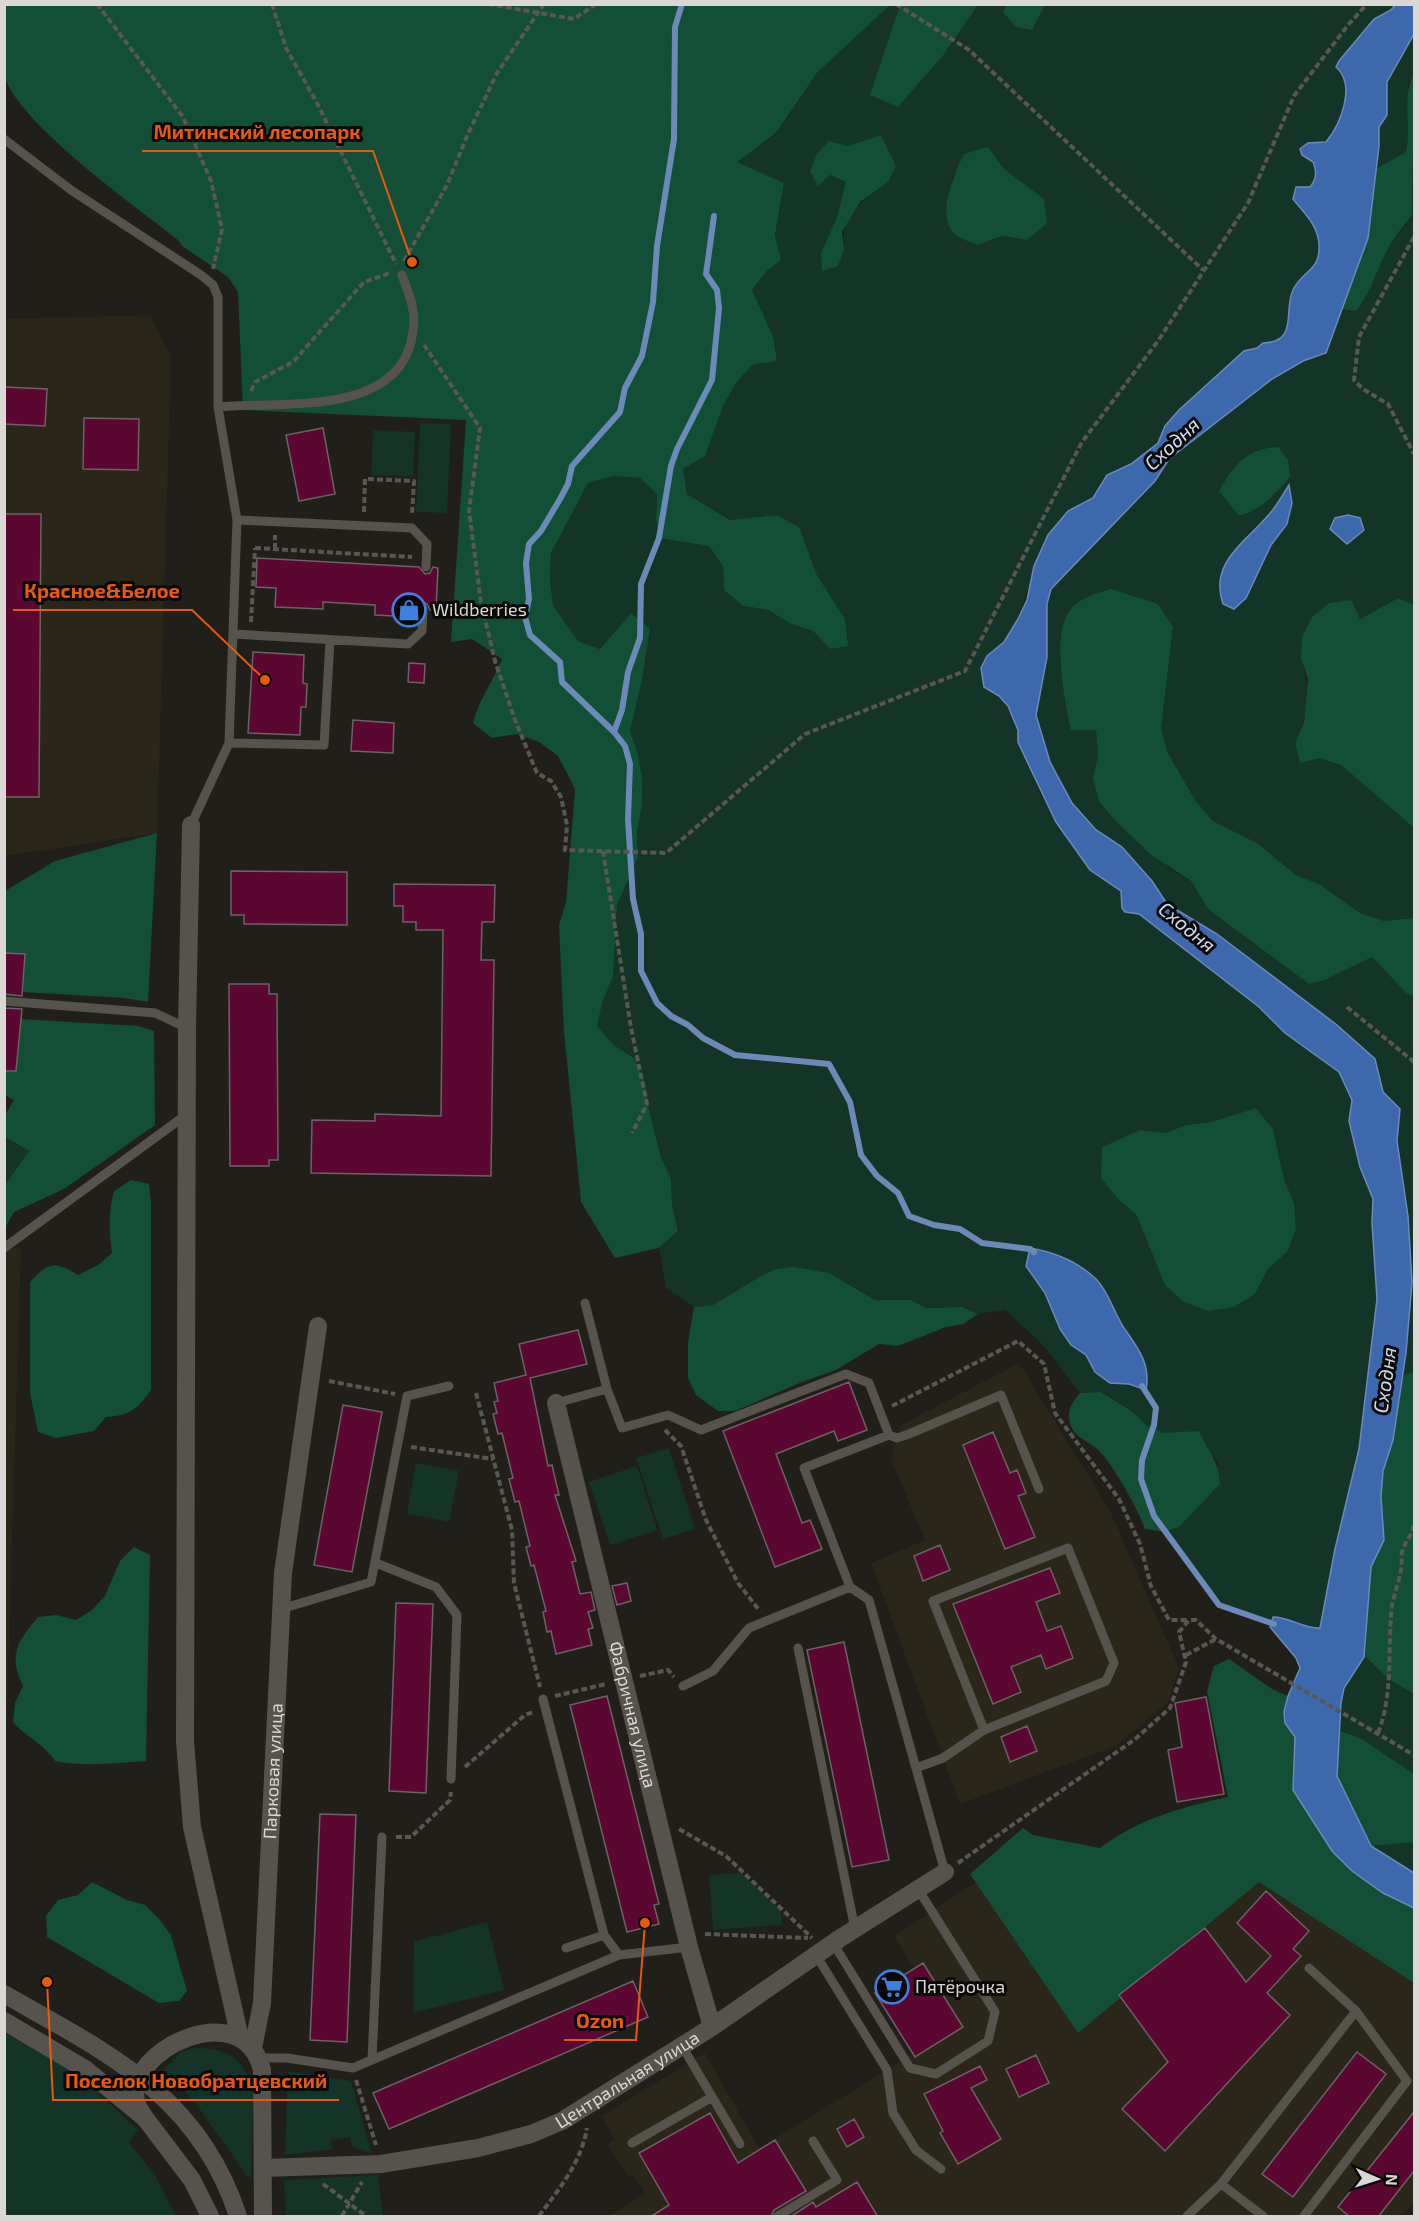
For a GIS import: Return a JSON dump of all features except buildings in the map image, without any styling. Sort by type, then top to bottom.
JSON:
[{"type":"street","points":[[191,825],[187,1028],[185,1741],[192,1827],[207,1902],[232,1992],[251,2048]]},
{"type":"street","name":"Парковая улица","points":[[263,2217],[262,2070],[251,2048],[262,2003],[283,1573],[318,1326]]},
{"type":"street","name":"Фабричная улица","points":[[556,1403],[687,1940],[712,2027]]},
{"type":"street","name":"Центральная улица","points":[[264,2168],[299,2165],[381,2164],[478,2148],[531,2134],[562,2121],[712,2027],[814,1947],[836,1941],[945,1872]]},
{"type":"street","points":[[4,1994],[98,2047],[139,2075],[166,2099],[192,2129],[214,2163],[238,2217]]},
{"type":"street","points":[[4,2021],[85,2069],[145,2118]]},
{"type":"street","points":[[210,2217],[192,2180],[145,2118],[136,2102],[139,2075],[167,2046],[182,2039],[220,2032],[251,2048]]},
{"type":"lane","points":[[4,139],[71,190],[210,282],[218,297],[218,408],[237,520],[229,743],[191,825]]},
{"type":"lane","points":[[218,408],[342,400],[371,390],[388,380],[400,368],[414,329],[413,307],[400,273]]},
{"type":"lane","points":[[237,520],[412,528],[427,544],[426,562]]},
{"type":"lane","points":[[233,634],[408,644],[422,631],[423,609]]},
{"type":"lane","points":[[229,743],[324,746],[330,640]]},
{"type":"lane","points":[[4,1001],[155,1013],[187,1028]]},
{"type":"lane","points":[[4,1248],[188,1114]]},
{"type":"lane","points":[[585,1304],[607,1389],[622,1428],[668,1415],[701,1430],[846,1374],[868,1383],[889,1436]]},
{"type":"lane","points":[[281,1609],[371,1582],[407,1396],[449,1386]]},
{"type":"lane","points":[[556,1403],[607,1389]]},
{"type":"lane","points":[[945,1872],[869,1600],[850,1587],[804,1468],[889,1436],[897,1438],[909,1434],[1001,1395],[1040,1489]]},
{"type":"lane","points":[[916,1768],[943,1758],[984,1730],[1106,1681],[1114,1663],[1068,1548],[933,1601],[984,1730]]},
{"type":"lane","points":[[376,1563],[436,1587],[457,1615],[451,1779]]},
{"type":"lane","points":[[683,1686],[712,1671],[749,1628],[850,1587]]},
{"type":"lane","points":[[798,1647],[855,1929]]},
{"type":"lane","points":[[544,1703],[604,1935],[619,1955]]},
{"type":"lane","points":[[372,2060],[382,1837]]},
{"type":"lane","points":[[836,1941],[910,2068],[936,2074],[979,2047],[988,2041],[995,2012],[918,1889]]},
{"type":"lane","points":[[566,1948],[604,1935]]},
{"type":"lane","points":[[251,2048],[287,2058],[353,2068],[619,1955],[687,1940]]},
{"type":"lane","points":[[814,1947],[887,2070],[892,2112],[916,2150],[941,2169]]},
{"type":"lane","points":[[1304,2217],[1407,2081],[1356,2011],[1309,1968]]},
{"type":"lane","points":[[1187,2217],[1221,2184],[1356,2011]]},
{"type":"lane","points":[[682,2046],[740,2144]]},
{"type":"lane","points":[[632,2143],[712,2097]]},
{"type":"lane","points":[[778,2217],[837,2180],[813,2141]]},
{"type":"lane","points":[[1221,2184],[1263,2217]]},
{"type":"path","points":[[97,4],[183,117],[211,181],[222,229],[210,282]]},
{"type":"path","points":[[272,4],[286,48],[317,103],[400,273]]},
{"type":"path","points":[[488,4],[574,19],[596,4]]},
{"type":"path","points":[[244,405],[255,382],[293,362],[364,282],[400,273],[447,185],[497,73],[544,4]]},
{"type":"path","points":[[896,4],[969,50],[1203,270]]},
{"type":"path","points":[[414,329],[480,428],[469,511],[481,602],[495,661],[515,720],[537,773],[551,780],[561,797],[567,825],[565,850],[666,853],[805,734],[965,671],[1082,442],[1158,341],[1248,203],[1294,96],[1348,25],[1367,4]]},
{"type":"path","points":[[1414,237],[1359,337],[1354,380],[1363,389],[1388,404],[1414,454]]},
{"type":"path","points":[[363,526],[365,479],[414,481],[412,528]]},
{"type":"path","points":[[236,547],[426,562]]},
{"type":"path","points":[[603,851],[631,1028],[647,1104],[632,1133]]},
{"type":"path","points":[[1347,1007],[1414,1062]]},
{"type":"path","points":[[880,1412],[1018,1341],[1044,1364],[1055,1413],[1119,1499],[1140,1544],[1151,1586],[1169,1620],[1196,1620],[1216,1639],[1414,1755]]},
{"type":"path","points":[[311,1378],[407,1396]]},
{"type":"path","points":[[382,1837],[411,1837],[450,1800],[451,1779],[525,1715],[544,1703],[514,1583],[512,1530],[476,1393]]},
{"type":"path","points":[[654,1419],[681,1446],[706,1521],[738,1583],[767,1620]]},
{"type":"path","points":[[398,1445],[493,1459]]},
{"type":"path","points":[[1378,1733],[1385,1715],[1390,1680],[1388,1661],[1393,1604],[1401,1569],[1402,1551],[1413,1534],[1414,1523]]},
{"type":"path","points":[[945,1872],[1134,1740],[1170,1708],[1186,1655],[1180,1642],[1179,1632],[1189,1620]]},
{"type":"path","points":[[1186,1655],[1216,1639]]},
{"type":"path","points":[[657,1817],[726,1856],[814,1947]]},
{"type":"path","points":[[687,1940],[814,1947],[836,1941]]},
{"type":"path","points":[[539,2217],[572,2172],[585,2141],[591,2104]]},
{"type":"path","points":[[299,2165],[366,2217]]},
{"type":"shaded area","points":[[150,315],[171,356],[157,833],[5,856],[5,319]]},
{"type":"shaded area","points":[[5,1246],[21,1248],[5,1772]]},
{"type":"shaded area","points":[[1019,1363],[1110,1511],[1179,1668],[1168,1702],[1116,1746],[960,1804],[871,1563],[925,1540],[891,1459],[901,1425]]},
{"type":"shaded area","points":[[976,1882],[1078,2032],[1259,1882],[1410,1977],[1414,1983],[1414,2203],[1401,2216],[609,2216],[645,2193],[633,2174],[628,2177],[607,2144],[615,2139],[601,2116],[705,2053],[759,2148],[913,2054],[916,2057],[963,2027],[923,1963],[914,1968],[894,1936]]},
{"type":"green space","points":[[1006,4],[1045,5],[1032,30],[1016,27],[1003,12]]},
{"type":"green space","points":[[5,5],[890,5],[817,73],[776,133],[737,162],[784,183],[775,235],[781,260],[767,271],[752,290],[773,336],[777,361],[752,365],[735,384],[723,406],[705,456],[683,469],[687,494],[730,520],[777,515],[799,527],[817,575],[845,619],[848,646],[830,649],[813,631],[789,623],[768,610],[743,606],[724,590],[723,566],[709,546],[659,538],[656,519],[657,494],[640,478],[613,476],[588,483],[551,553],[550,580],[553,605],[578,641],[600,649],[631,613],[650,629],[642,680],[630,731],[638,755],[642,780],[642,806],[637,831],[638,857],[617,905],[613,977],[603,1000],[597,1026],[614,1045],[635,1059],[645,1082],[649,1110],[661,1157],[671,1179],[672,1205],[678,1231],[659,1248],[615,1258],[581,1202],[564,1032],[559,925],[566,902],[575,789],[558,756],[539,742],[517,734],[492,738],[473,723],[502,659],[472,639],[451,642],[466,420],[243,410],[238,292],[228,277],[182,246],[178,240],[82,165],[56,142],[16,98],[4,72]]},
{"type":"green space","points":[[890,5],[900,5],[889,46],[898,107],[942,57],[978,5],[1006,5],[1003,12],[1032,30],[1045,5],[1395,5],[1391,10],[1374,19],[1339,61],[1336,67],[1347,83],[1341,114],[1326,142],[1315,142],[1302,155],[1313,165],[1316,174],[1310,187],[1303,187],[1293,199],[1316,230],[1319,252],[1317,259],[1292,294],[1286,330],[1277,341],[1263,343],[1257,348],[1244,351],[1189,400],[1165,426],[1158,443],[1131,464],[1113,471],[1103,481],[1093,498],[1068,511],[1044,541],[1018,619],[1003,642],[987,656],[984,687],[1004,701],[1018,730],[1018,742],[1032,769],[1039,792],[1090,870],[1121,891],[1122,908],[1125,912],[1139,914],[1259,1007],[1285,1033],[1339,1072],[1352,1100],[1349,1121],[1360,1167],[1373,1199],[1372,1223],[1377,1299],[1359,1449],[1335,1549],[1320,1629],[1273,1617],[1269,1621],[1253,1618],[1219,1605],[1165,1532],[1179,1527],[1219,1464],[1207,1449],[1199,1432],[1163,1433],[1146,1425],[1133,1412],[1101,1392],[1080,1393],[1041,1343],[1005,1310],[978,1314],[962,1307],[926,1308],[911,1300],[875,1300],[829,1273],[759,1277],[713,1305],[694,1307],[666,1288],[659,1248],[678,1231],[672,1205],[671,1179],[661,1157],[645,1083],[635,1059],[614,1045],[597,1026],[603,1000],[613,977],[617,905],[638,857],[637,831],[642,806],[638,755],[630,731],[642,680],[650,630],[631,613],[600,649],[578,641],[553,605],[550,580],[551,553],[588,482],[613,476],[640,478],[657,494],[656,519],[659,538],[709,546],[723,566],[724,590],[743,606],[768,610],[789,623],[813,631],[830,649],[845,619],[817,575],[799,527],[777,515],[730,520],[687,494],[683,469],[735,384],[752,365],[777,361],[773,336],[752,290],[767,271],[781,260],[775,235],[784,183],[736,162],[776,134],[817,73]],"holes":[[[881,135],[888,182],[862,202],[849,218],[844,238],[844,250],[823,271],[821,253],[837,217],[846,182],[830,175],[829,141],[848,146]],[[1003,168],[1044,199],[1027,240],[1002,236],[978,245],[948,223],[947,198],[953,176]],[[1256,1108],[1273,1129],[1284,1179],[1294,1203],[1287,1252],[1268,1269],[1255,1294],[1165,1285],[1136,1214],[1102,1147],[1140,1130],[1164,1133],[1186,1125],[1211,1122]],[[1049,1251],[1066,1259],[1096,1280],[1123,1327],[1134,1341],[1145,1390],[1129,1384],[1110,1383],[1095,1372],[1086,1355],[1060,1329],[1045,1293],[1026,1266]]]},
{"type":"green space","points":[[900,5],[978,5],[942,57],[898,107],[870,95]]},
{"type":"green space","points":[[1414,34],[1414,74],[1408,85],[1410,136],[1406,152],[1377,168],[1379,127],[1387,115],[1387,82]]},
{"type":"green space","points":[[1414,74],[1412,214],[1388,248],[1362,303],[1356,311],[1342,309],[1368,238],[1377,168],[1406,152],[1408,142],[1407,101]]},
{"type":"green space","points":[[881,135],[896,166],[888,182],[860,202],[842,232],[844,250],[838,266],[822,271],[821,253],[837,217],[846,182],[830,175],[818,186],[810,171],[817,154],[829,141],[848,146]]},
{"type":"green space","points":[[988,147],[1003,168],[1044,199],[1047,223],[1027,240],[1002,236],[978,245],[956,235],[950,227],[946,206],[948,195],[964,154]]},
{"type":"green space","points":[[1414,183],[1414,605],[1398,598],[1360,619],[1301,659],[1306,681],[1307,702],[1303,723],[1295,743],[1320,758],[1341,765],[1414,828],[1414,918],[1384,921],[1360,913],[1319,884],[1296,875],[1257,843],[1213,821],[1195,800],[1168,753],[1161,729],[1173,627],[1088,597],[1069,610],[1063,633],[1096,730],[1098,755],[1093,778],[1170,869],[1191,881],[1208,909],[1325,980],[1372,957],[1406,993],[1414,996],[1414,1371],[1403,1376],[1406,1353],[1408,1216],[1397,1141],[1400,1109],[1383,1092],[1375,1059],[1337,1025],[1217,935],[1167,904],[1152,881],[1122,847],[1096,830],[1072,803],[1050,762],[1036,715],[1047,657],[1047,604],[1051,589],[1155,481],[1169,459],[1272,379],[1303,361],[1326,353],[1342,309],[1356,310],[1367,293],[1388,247],[1409,220]],"holes":[[[1289,486],[1287,524],[1271,545],[1261,565],[1245,536],[1271,513]]]},
{"type":"green space","points":[[420,423],[451,424],[447,513],[416,512]]},
{"type":"green space","points":[[373,430],[415,432],[413,476],[371,475]]},
{"type":"green space","points":[[1278,447],[1288,460],[1290,477],[1261,505],[1239,516],[1219,491],[1230,473],[1242,460],[1258,451]]},
{"type":"green space","points":[[1111,589],[1158,604],[1173,627],[1161,729],[1168,753],[1195,800],[1213,821],[1257,843],[1296,875],[1319,884],[1360,913],[1384,921],[1414,918],[1414,996],[1406,993],[1372,957],[1325,980],[1309,984],[1208,909],[1191,881],[1150,854],[1099,801],[1093,778],[1098,755],[1096,730],[1071,730],[1060,651],[1064,621],[1070,610],[1089,596]]},
{"type":"green space","points":[[1398,598],[1414,605],[1414,828],[1341,765],[1320,758],[1300,763],[1295,743],[1304,722],[1308,679],[1301,659],[1302,637],[1312,617],[1329,603],[1351,600],[1360,619]]},
{"type":"green space","points":[[157,833],[148,1002],[124,998],[23,992],[25,954],[5,953],[5,891],[55,861]]},
{"type":"green space","points":[[21,1019],[138,1026],[154,1031],[155,1125],[64,1189],[14,1212],[5,1228],[5,1185],[29,1151],[5,1137],[5,1115],[14,1100],[5,1095],[5,1049],[18,1049]]},
{"type":"green space","points":[[1256,1108],[1273,1129],[1284,1179],[1294,1203],[1296,1229],[1287,1252],[1268,1269],[1255,1294],[1234,1307],[1208,1311],[1184,1302],[1165,1285],[1136,1214],[1117,1198],[1101,1178],[1102,1147],[1140,1130],[1165,1133],[1186,1125],[1211,1122]]},
{"type":"green space","points":[[5,1137],[29,1151],[5,1185]]},
{"type":"green space","points":[[131,1180],[149,1184],[151,1203],[151,1390],[132,1410],[121,1415],[106,1417],[94,1431],[56,1438],[38,1432],[30,1393],[30,1282],[42,1270],[52,1266],[63,1267],[78,1275],[98,1265],[112,1253],[110,1222],[114,1191]]},
{"type":"green space","points":[[793,1267],[829,1273],[875,1300],[911,1300],[926,1308],[962,1307],[978,1314],[963,1324],[946,1327],[898,1346],[879,1344],[836,1370],[735,1411],[718,1411],[696,1395],[688,1378],[688,1342],[694,1307],[713,1305],[759,1277],[776,1269]]},
{"type":"green space","points":[[1414,1371],[1414,1694],[1390,1680],[1365,1657],[1371,1567],[1384,1540],[1381,1497],[1383,1471],[1393,1439],[1403,1376]]},
{"type":"green space","points":[[1101,1392],[1133,1412],[1146,1425],[1163,1433],[1199,1431],[1215,1462],[1220,1484],[1179,1527],[1165,1532],[1145,1529],[1117,1474],[1102,1454],[1071,1427],[1070,1410],[1080,1393]]},
{"type":"green space","points":[[669,1448],[695,1529],[663,1539],[636,1458]]},
{"type":"green space","points":[[416,1463],[459,1471],[449,1522],[407,1514]]},
{"type":"green space","points":[[637,1466],[657,1530],[610,1545],[589,1482]]},
{"type":"green space","points":[[134,1547],[150,1555],[146,1761],[89,1764],[55,1761],[45,1749],[13,1722],[15,1703],[23,1686],[16,1666],[17,1649],[38,1617],[56,1615],[76,1620],[92,1610],[105,1596],[120,1561]]},
{"type":"green space","points":[[1364,1657],[1390,1680],[1414,1694],[1414,1774],[1362,1739],[1338,1730],[1344,1688]]},
{"type":"green space","points":[[1229,1659],[1272,1689],[1288,1696],[1284,1712],[1295,1737],[1293,1790],[1352,1871],[1383,1893],[1414,1908],[1414,1983],[1259,1882],[1078,2033],[970,1874],[1023,1828],[1033,1835],[1100,1848],[1130,1829],[1161,1815],[1228,1797],[1207,1691],[1214,1666]]},
{"type":"green space","points":[[1338,1730],[1362,1739],[1414,1774],[1414,1842],[1371,1846],[1337,1776]]},
{"type":"green space","points":[[1414,1842],[1414,1873],[1371,1846]]},
{"type":"green space","points":[[741,1873],[781,1911],[782,1925],[713,1930],[709,1875]]},
{"type":"green space","points":[[92,1882],[127,1900],[145,1905],[171,1935],[187,1991],[179,2001],[159,2003],[47,1937],[46,1916],[58,1900],[78,1895]]},
{"type":"green space","points":[[487,1922],[504,1990],[413,2013],[414,1942]]},
{"type":"green space","points":[[4,2032],[61,2064],[94,2089],[138,2130],[129,2143],[155,2175],[176,2216],[5,2216]]},
{"type":"green space","points":[[196,2048],[217,2050],[233,2057],[245,2070],[249,2079],[253,2090],[251,2177],[248,2177],[194,2101],[163,2071],[181,2052]]},
{"type":"green space","points":[[288,2071],[351,2081],[372,2154],[352,2146],[350,2137],[331,2140],[332,2149],[285,2155]]},
{"type":"green space","points":[[378,2175],[383,2216],[286,2216],[284,2180]]},
{"type":"water","name":"Сходня","points":[[1395,5],[1414,5],[1414,34],[1387,82],[1387,115],[1379,127],[1379,146],[1368,238],[1326,353],[1303,361],[1272,379],[1169,459],[1155,481],[1051,589],[1047,604],[1047,657],[1036,715],[1050,762],[1072,803],[1096,830],[1122,847],[1152,881],[1167,904],[1217,934],[1337,1025],[1375,1059],[1383,1092],[1400,1109],[1397,1141],[1408,1216],[1412,1282],[1406,1353],[1393,1440],[1383,1471],[1381,1497],[1384,1540],[1371,1567],[1364,1657],[1344,1688],[1341,1703],[1337,1776],[1371,1846],[1414,1873],[1414,1908],[1383,1893],[1352,1871],[1332,1851],[1293,1790],[1295,1737],[1285,1723],[1284,1712],[1300,1668],[1296,1658],[1270,1627],[1273,1617],[1320,1628],[1335,1549],[1359,1449],[1377,1299],[1372,1223],[1373,1199],[1360,1167],[1349,1121],[1352,1100],[1339,1072],[1285,1033],[1259,1007],[1139,914],[1125,912],[1122,908],[1121,891],[1090,870],[1056,822],[1018,742],[1018,730],[1008,706],[999,696],[984,687],[981,668],[987,656],[1004,642],[1018,619],[1027,600],[1034,566],[1048,535],[1068,511],[1093,498],[1107,475],[1131,464],[1158,443],[1165,426],[1179,410],[1244,351],[1274,341],[1286,331],[1293,290],[1314,265],[1319,252],[1316,230],[1293,199],[1296,187],[1310,187],[1315,175],[1313,162],[1302,155],[1300,149],[1308,143],[1326,142],[1331,135],[1341,116],[1346,94],[1342,75],[1336,67],[1374,19],[1391,10]]},
{"type":"water","points":[[1289,485],[1292,503],[1287,524],[1271,545],[1246,598],[1234,609],[1223,604],[1220,589],[1221,575],[1226,563],[1233,552],[1274,509]]},
{"type":"water","points":[[1348,515],[1360,518],[1364,530],[1347,544],[1330,529],[1335,518]]},
{"type":"water","points":[[1030,1248],[1057,1255],[1074,1263],[1101,1284],[1145,1364],[1146,1390],[1129,1384],[1110,1383],[1095,1372],[1086,1355],[1071,1345],[1060,1329],[1045,1293],[1026,1266]]},
{"type":"waterway","points":[[614,732],[562,682],[560,662],[530,635],[525,617],[529,599],[526,563],[529,544],[541,531],[560,499],[568,484],[572,466],[620,412],[625,388],[642,356],[653,302],[657,246],[674,139],[675,27],[682,4]]},
{"type":"waterway","points":[[714,216],[706,274],[717,290],[719,308],[712,380],[677,449],[671,466],[659,538],[641,584],[640,638],[628,672],[622,710],[614,732],[625,746],[630,764],[628,819],[633,899],[641,934],[641,971],[657,1003],[671,1016],[688,1025],[703,1038],[735,1055],[829,1064],[850,1102],[861,1155],[877,1176],[898,1193],[909,1216],[934,1225],[960,1229],[982,1243],[1030,1249],[1034,1252]]},
{"type":"waterway","points":[[1142,1386],[1156,1408],[1154,1425],[1142,1460],[1141,1479],[1154,1516],[1219,1605],[1274,1624]]},
{"type":"place","name":"Митинский лесопарк","points":[[412,262]]},
{"type":"place","name":"Wildberries","points":[[409,610]]},
{"type":"place","name":"Красное&Белое","points":[[265,680]]},
{"type":"place","name":"Ozon","points":[[645,1923]]},
{"type":"place","name":"Поселок Новобратцевский","points":[[47,1982]]},
{"type":"place","name":"Пятёрочка","points":[[892,1987]]}]
